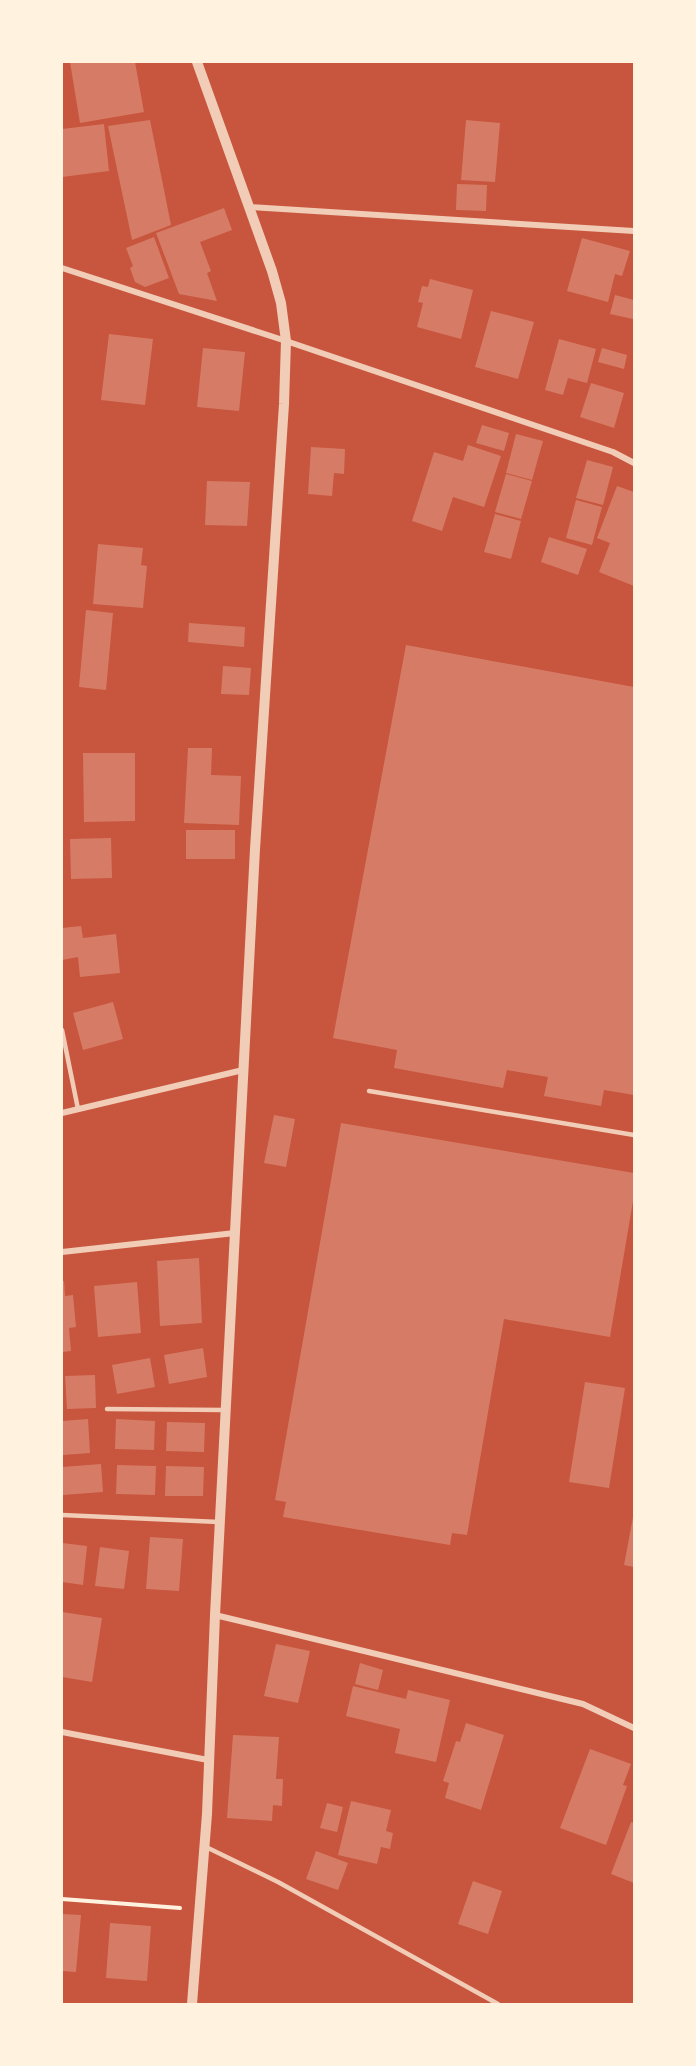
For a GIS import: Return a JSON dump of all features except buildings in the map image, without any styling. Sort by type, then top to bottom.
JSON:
[{"type":"street","points":[[192,2004],[204,1845],[255,849],[284,404],[286,340],[281,303],[272,271],[197,62]]},
{"type":"street","points":[[248,207],[634,231]]},
{"type":"street","points":[[62,268],[286,340],[613,453],[634,463]]},
{"type":"street","points":[[62,1113],[243,1070]]},
{"type":"street","points":[[62,1252],[235,1233]]},
{"type":"street","points":[[215,1615],[583,1704],[634,1728]]},
{"type":"street","points":[[62,1732],[208,1760]]},
{"type":"lane","points":[[62,1030],[78,1109]]},
{"type":"lane","points":[[369,1091],[634,1135]]},
{"type":"lane","points":[[106,1409],[225,1410]]},
{"type":"lane","points":[[62,1515],[219,1522]]},
{"type":"lane","points":[[204,1845],[278,1882],[498,2004]]},
{"type":"path","points":[[62,1899],[199,1910]]}]
